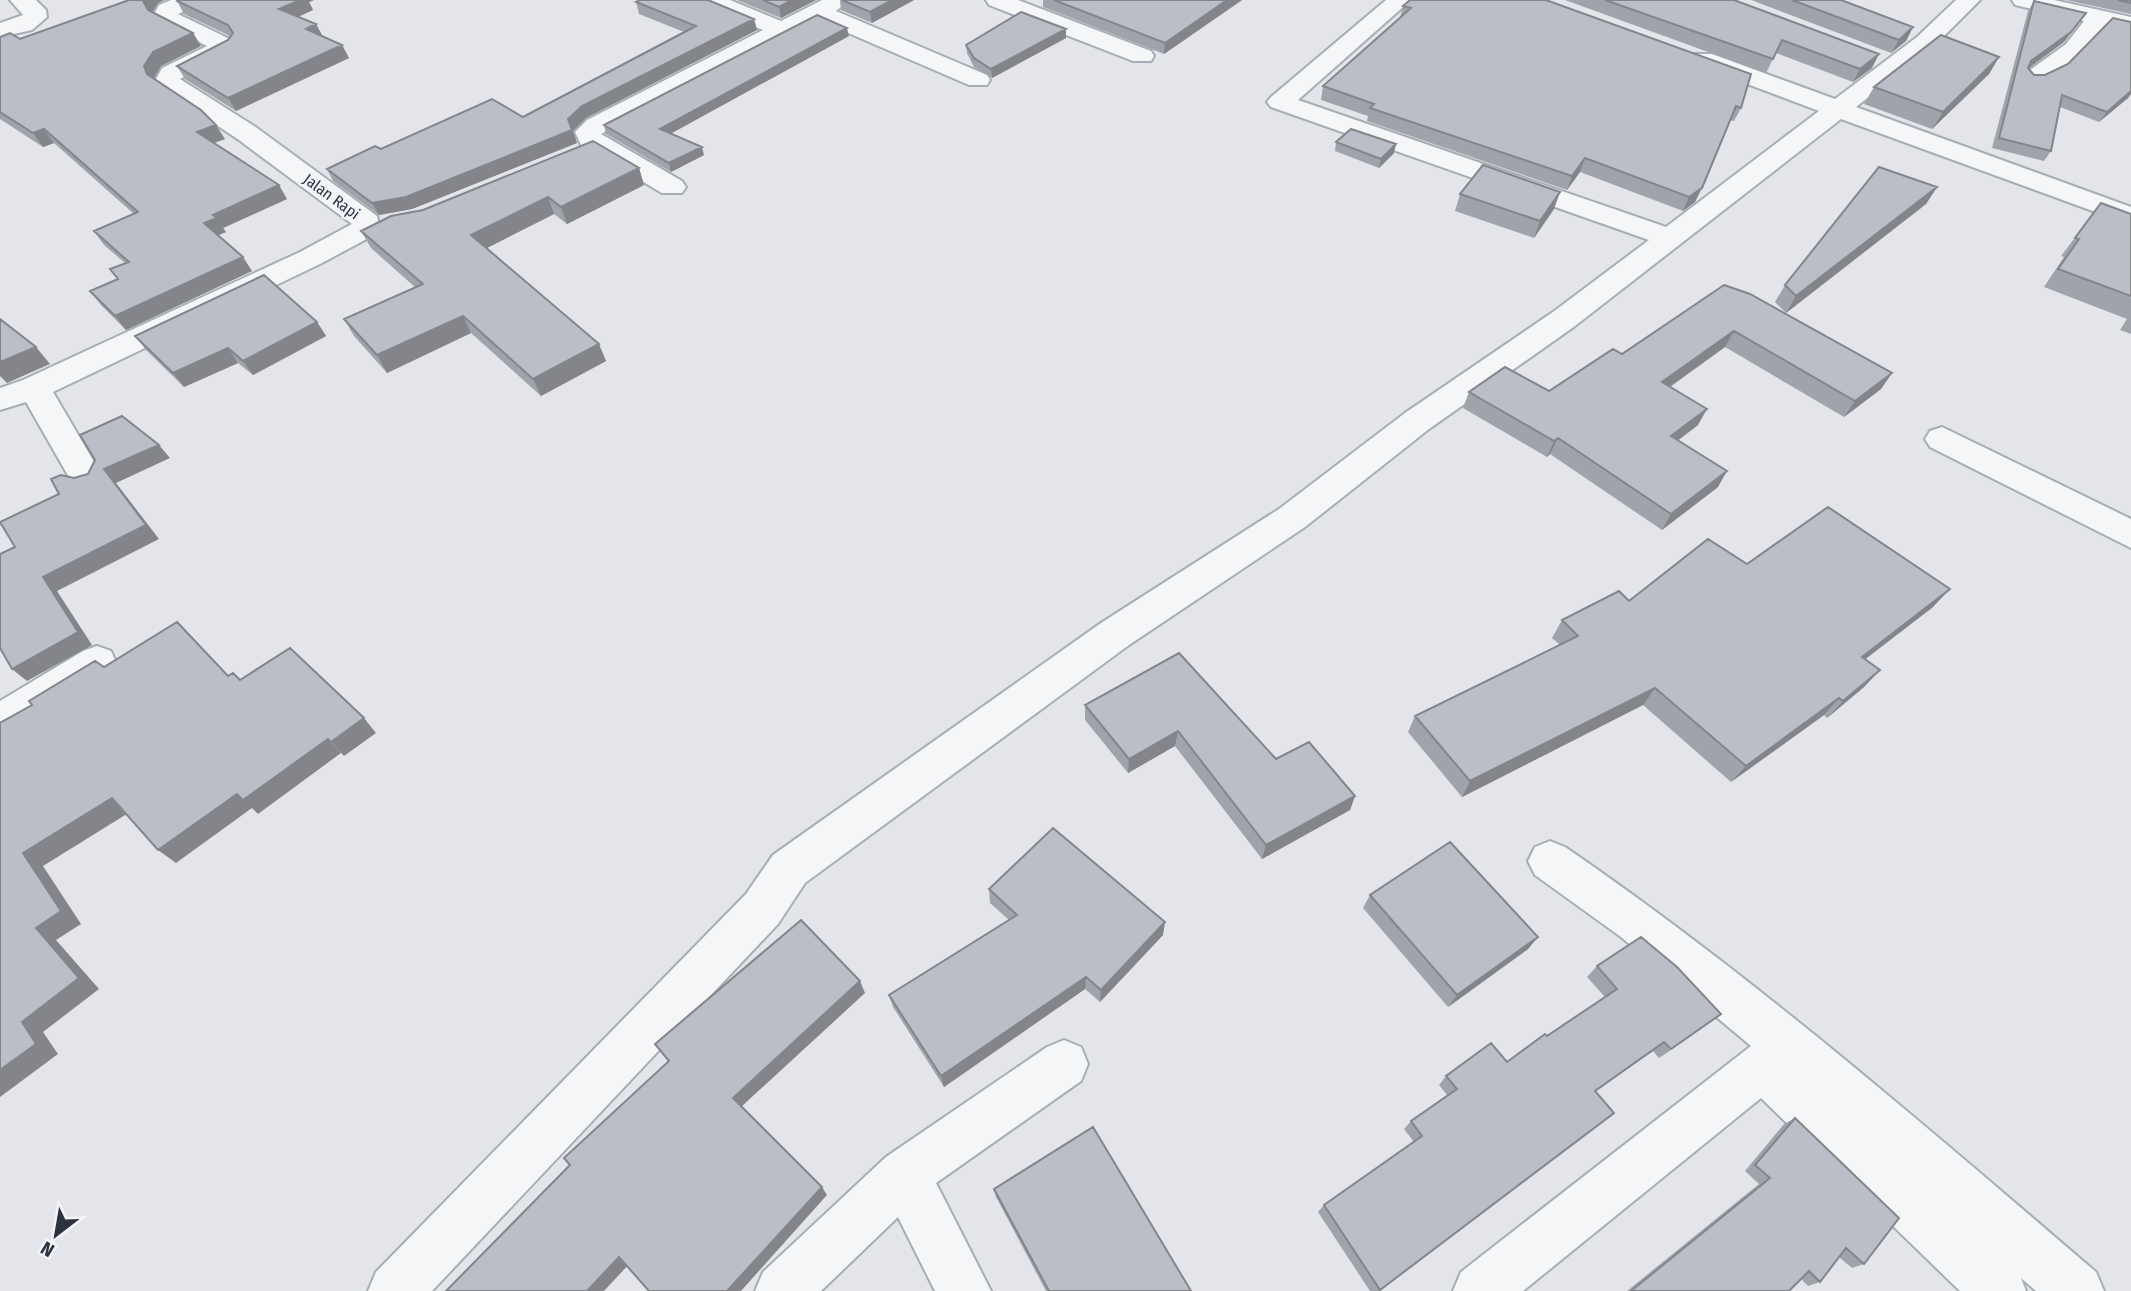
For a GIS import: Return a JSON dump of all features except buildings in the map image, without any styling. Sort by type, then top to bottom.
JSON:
[{"type":"street","points":[[0,30],[24,25],[35,17],[35,10],[21,0]]},
{"type":"street","name":"Jalan Rapi","points":[[0,399],[34,388],[378,226],[367,222],[248,134],[167,80],[171,74],[226,46],[165,16],[167,10],[190,0]]},
{"type":"street","points":[[710,0],[783,30]]},
{"type":"street","points":[[997,0],[1142,56]]},
{"type":"street","points":[[1400,0],[1280,102],[1668,237]]},
{"type":"street","points":[[395,1291],[762,909],[789,869],[1115,634],[1292,518],[1417,421],[1564,319],[1836,109],[1882,60],[1925,42],[1969,0]]},
{"type":"street","points":[[2023,0],[2131,24]]},
{"type":"street","points":[[672,187],[590,139],[588,132],[596,125],[828,6],[978,79]]},
{"type":"street","points":[[2036,77],[2074,49],[2101,16]]},
{"type":"street","points":[[1676,50],[2131,217]]},
{"type":"street","points":[[576,155],[600,145]]},
{"type":"street","points":[[34,388],[86,477]]},
{"type":"street","points":[[1942,439],[2131,535]]},
{"type":"street","points":[[0,721],[97,662]]},
{"type":"street","points":[[1550,862],[1637,922],[1882,1124],[2077,1291]]},
{"type":"street","points":[[782,1291],[904,1175],[1064,1064]]},
{"type":"street","points":[[1480,1291],[1763,1065],[1999,1291]]},
{"type":"street","points":[[904,1175],[964,1291]]}]
